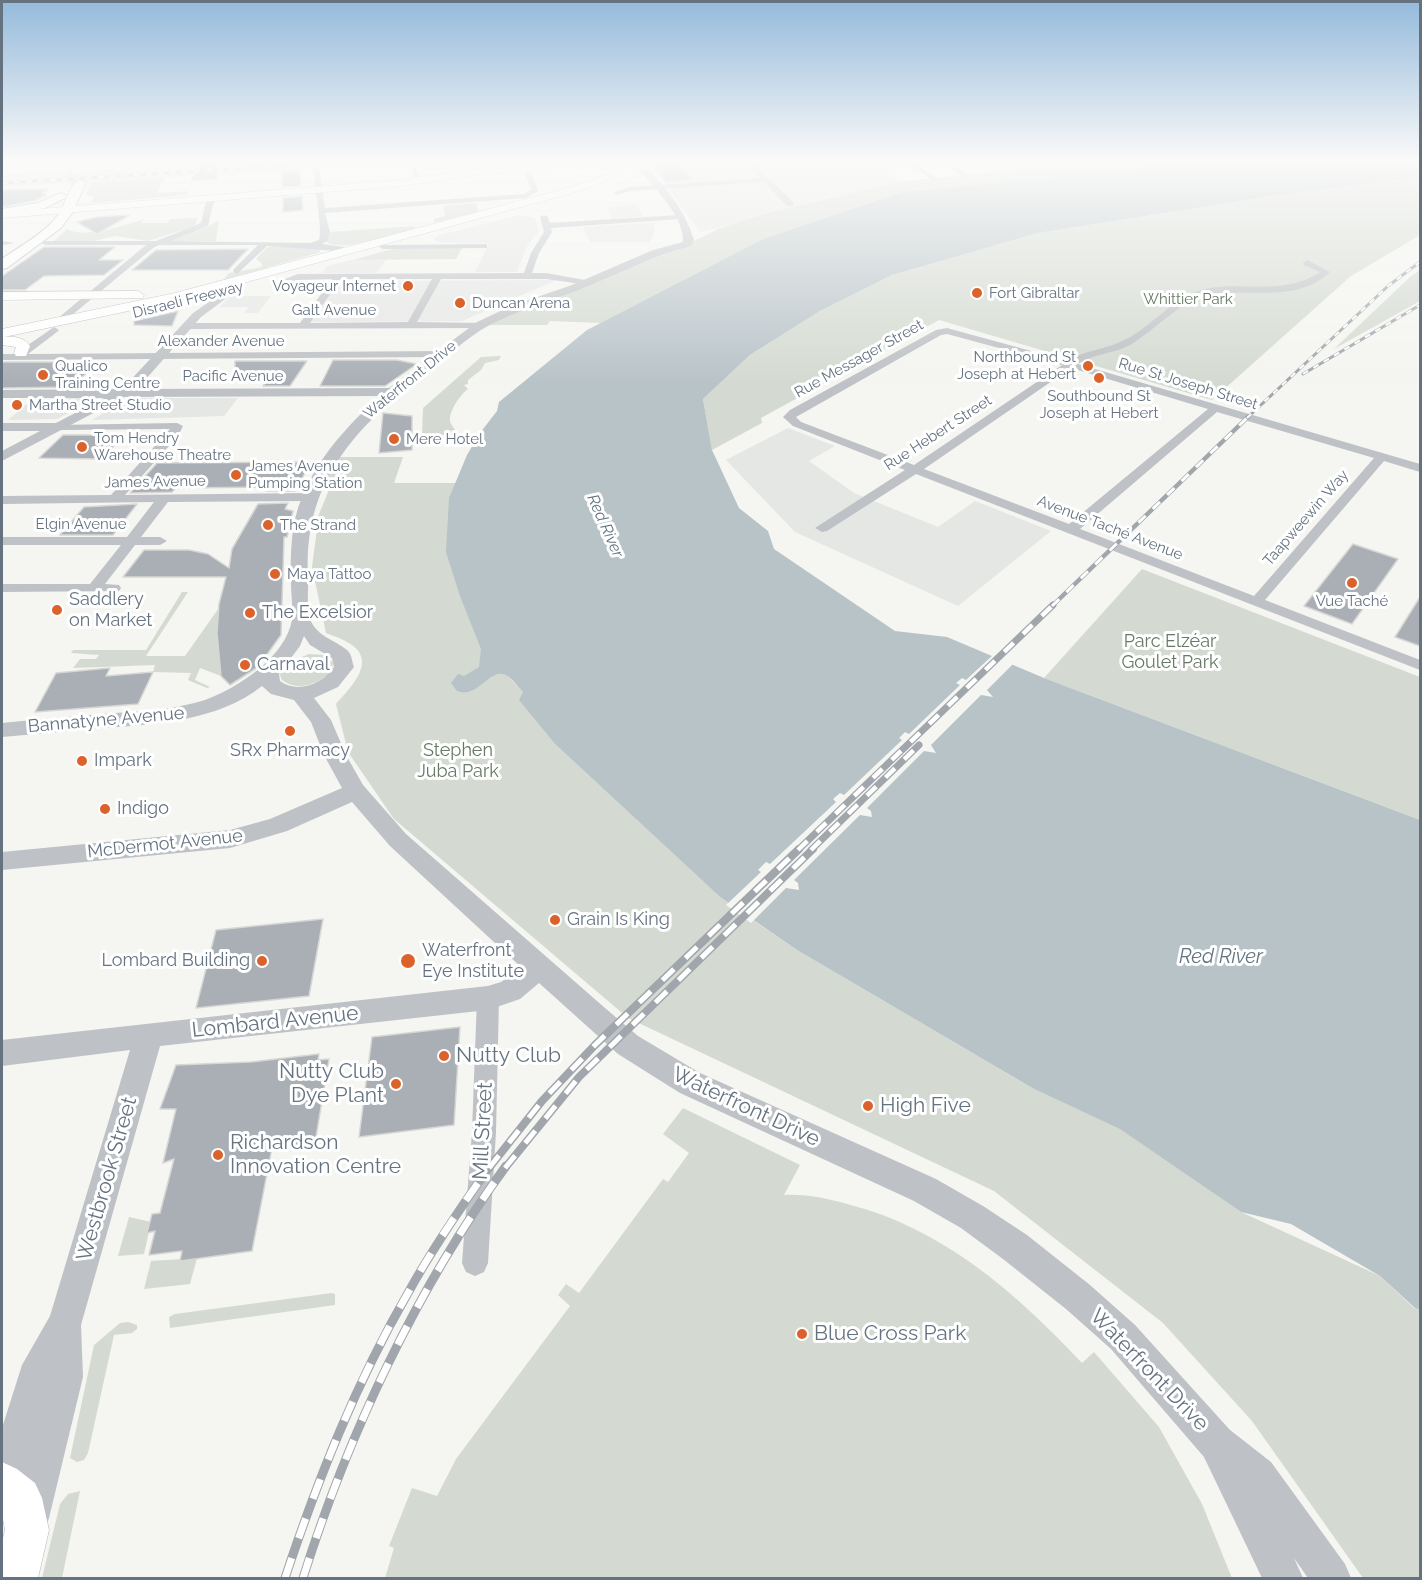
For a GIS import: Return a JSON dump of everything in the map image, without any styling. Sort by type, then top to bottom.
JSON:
[{"type":"main road","points":[[2,255],[28,237]]},
{"type":"main road","points":[[2,265],[42,237]]},
{"type":"main road","name":"Disraeli Freeway","points":[[2,333],[55,326],[173,304],[209,295],[270,271],[316,249],[349,250],[398,237]]},
{"type":"main road","name":"Disraeli Freeway","points":[[2,340],[145,299],[286,277],[421,237]]},
{"type":"main road","points":[[421,237],[420,243],[434,246]]},
{"type":"main road","points":[[286,277],[349,250]]},
{"type":"main road","points":[[145,299],[270,271]]},
{"type":"main road","points":[[2,297],[88,296],[145,299],[192,307],[197,313]]},
{"type":"main road","points":[[2,340],[11,340],[21,344],[23,346],[19,355]]},
{"type":"main road","points":[[2,1486],[20,1498],[27,1530]]},
{"type":"main road","name":"Westbrook Street","points":[[15,1578],[27,1530]]},
{"type":"street","points":[[19,355],[155,243],[171,237]]},
{"type":"street","points":[[45,243],[109,241],[265,243],[316,249],[324,237]]},
{"type":"street","points":[[528,276],[535,253],[545,237]]},
{"type":"street","name":"Waterfront Drive","points":[[664,244],[686,239]]},
{"type":"street","name":"Waterfront Drive","points":[[686,239],[664,244],[585,283],[515,308],[482,325],[392,392],[340,443],[310,497],[300,550],[302,620],[290,646],[274,665],[270,683],[274,688],[292,693],[321,720],[335,755],[355,791],[398,840],[628,1045],[690,1083],[925,1190],[972,1216],[1015,1247],[1098,1314],[1154,1369],[1217,1443],[1265,1484],[1331,1578]]},
{"type":"street","points":[[2,243],[11,243]]},
{"type":"street","points":[[250,259],[265,243]]},
{"type":"street","points":[[383,248],[484,246]]},
{"type":"street","name":"Rue Hebert Street","points":[[822,528],[914,470],[1086,354],[1125,344],[1196,295],[1209,291],[1291,287],[1316,280],[1326,272],[1307,263]]},
{"type":"street","points":[[286,277],[528,276],[560,277],[585,283]]},
{"type":"street","points":[[303,325],[338,277]]},
{"type":"street","points":[[411,325],[438,277]]},
{"type":"street","points":[[197,313],[232,285]]},
{"type":"street","points":[[2,457],[124,393],[161,356],[187,326],[209,295]]},
{"type":"street","name":"Galt Avenue","points":[[187,326],[482,325]]},
{"type":"street","name":"Rue St Joseph Street","points":[[947,331],[1072,365],[1420,468]]},
{"type":"street","name":"Rue Messager Street","points":[[789,419],[794,412],[939,332],[947,331]]},
{"type":"street","name":"Alexander Avenue","points":[[2,357],[19,355],[441,354]]},
{"type":"street","name":"Pacific Avenue","points":[[3,395],[392,392]]},
{"type":"street","points":[[1070,530],[1215,408]]},
{"type":"street","name":"Avenue Taché Avenue","points":[[789,419],[914,470],[1420,665]]},
{"type":"street","points":[[2,427],[177,426],[174,434],[116,498]]},
{"type":"street","name":"Taapweewin Way","points":[[1256,602],[1381,457]]},
{"type":"street","name":"James Avenue","points":[[2,500],[310,497]]},
{"type":"street","points":[[95,587],[165,498]]},
{"type":"street","name":"Elgin Avenue","points":[[2,541],[160,541]]},
{"type":"street","points":[[2,588],[114,588]]},
{"type":"street","points":[[239,705],[265,696],[328,685],[339,676],[345,664],[339,653],[317,641],[302,620]]},
{"type":"street","points":[[274,665],[299,650],[315,647],[329,648]]},
{"type":"street","name":"Bannatyne Avenue","points":[[2,730],[191,712],[253,686],[274,665]]},
{"type":"street","points":[[321,720],[328,685]]},
{"type":"street","name":"McDermot Avenue","points":[[2,861],[239,837],[294,820],[355,791]]},
{"type":"street","name":"Lombard Avenue","points":[[2,1053],[488,998],[504,994],[540,967]]},
{"type":"street","name":"Mill Street","points":[[476,1263],[484,1132],[488,998]]},
{"type":"street","name":"Westbrook Street","points":[[2,1486],[35,1378],[65,1323],[149,1035]]},
{"type":"street","name":"Westbrook Street","points":[[27,1530],[65,1377],[65,1323]]},
{"type":"street","name":"Waterfront Drive","points":[[1217,1443],[1283,1578]]},
{"type":"shaded area","points":[[436,237],[535,237],[526,248],[517,272],[475,272],[489,243],[443,243],[433,240]]},
{"type":"shaded area","points":[[588,237],[652,237],[650,242],[590,242]]},
{"type":"shaded area","points":[[351,260],[386,260],[377,273],[322,273],[327,266]]},
{"type":"shaded area","points":[[557,280],[462,321],[311,322],[340,281]]},
{"type":"shaded area","points":[[232,295],[271,296],[258,313],[244,313],[249,307],[219,307]]},
{"type":"shaded area","points":[[98,398],[57,419],[8,420],[33,399]]},
{"type":"shaded area","points":[[129,398],[238,398],[224,416],[92,420]]},
{"type":"shaded area","points":[[788,428],[835,446],[809,461],[854,493],[938,527],[975,501],[1051,531],[958,606],[795,532],[726,460]]},
{"type":"green space","points":[[59,237],[112,237],[94,241],[54,241]]},
{"type":"green space","points":[[120,237],[161,237],[148,241]]},
{"type":"green space","points":[[181,237],[217,237],[216,241],[170,241]]},
{"type":"green space","points":[[327,237],[386,237],[343,245],[325,241]]},
{"type":"green space","points":[[703,237],[770,237],[601,323],[550,321],[547,325],[490,325],[516,310],[676,250]]},
{"type":"green space","name":"Whittier Park","points":[[1025,237],[1417,237],[1351,276],[1212,400],[939,320],[761,418],[762,423],[712,450],[703,399],[750,355],[820,311],[892,275]]},
{"type":"green space","points":[[273,246],[318,249],[321,252],[223,280],[229,273],[262,267],[256,259],[266,248]]},
{"type":"green space","points":[[395,248],[462,248],[456,259],[353,260]]},
{"type":"green space","points":[[1420,270],[1420,301],[1334,349],[1410,277]]},
{"type":"green space","points":[[501,356],[499,360],[485,363],[481,370],[468,380],[468,384],[464,385],[468,389],[456,404],[450,417],[451,425],[459,434],[453,436],[422,435],[423,408],[481,357]]},
{"type":"green space","name":"Stephen Juba Park","points":[[338,457],[403,457],[394,483],[456,483],[507,675],[523,692],[556,745],[720,897],[797,950],[1034,1089],[1121,1129],[1241,1212],[1380,1276],[1414,1308],[1420,1310],[1420,1578],[1363,1578],[1252,1421],[1163,1323],[994,1191],[628,1018],[394,819],[348,752],[336,704],[358,676],[362,660],[359,652],[352,645],[326,633],[312,567],[319,514],[331,485],[325,482]]},
{"type":"green space","name":"Parc Elzéar Goulet Park","points":[[1142,569],[1420,677],[1420,820],[1044,678]]},
{"type":"green space","points":[[182,592],[188,592],[146,656],[185,656],[221,605],[217,633],[221,676],[200,668],[195,680],[210,687],[207,688],[188,680],[191,673],[153,672],[155,665],[73,668],[80,659],[96,659],[99,655],[71,653],[73,650],[146,650]]},
{"type":"green space","points":[[309,654],[324,655],[333,662],[332,672],[315,683],[302,686],[288,684],[282,680],[280,675],[285,664]]},
{"type":"green space","name":"Blue Cross Park","points":[[683,1108],[800,1165],[784,1195],[808,1196],[839,1202],[882,1215],[915,1229],[946,1246],[1004,1288],[1082,1363],[1094,1352],[1159,1427],[1202,1504],[1232,1578],[385,1578],[394,1548],[389,1546],[412,1488],[437,1496],[456,1459],[570,1306],[558,1295],[566,1284],[579,1293],[663,1179],[668,1182],[689,1153],[663,1134]]},
{"type":"green space","points":[[129,1217],[151,1222],[144,1254],[118,1256]]},
{"type":"green space","points":[[197,1258],[190,1284],[144,1289],[151,1261]]},
{"type":"green space","points":[[335,1294],[335,1305],[170,1328],[169,1317],[175,1314]]},
{"type":"green space","points":[[128,1322],[137,1325],[137,1329],[132,1333],[114,1335],[88,1453],[84,1460],[77,1462],[70,1458],[94,1345],[120,1323]]},
{"type":"green space","points":[[80,1491],[62,1578],[42,1578],[60,1504],[68,1494]]},
{"type":"water","name":"Red River","points":[[770,237],[1025,237],[892,275],[820,311],[750,355],[703,399],[712,450],[739,508],[768,531],[774,549],[895,631],[947,637],[1044,678],[1420,820],[1420,1310],[1380,1276],[1291,1224],[1241,1212],[1120,1129],[1034,1089],[797,950],[720,897],[556,745],[519,700],[523,692],[508,676],[494,675],[472,691],[465,692],[457,691],[451,683],[458,674],[464,676],[479,667],[481,649],[446,552],[449,498],[467,455],[497,411],[499,402],[587,330]]},
{"type":"pier","points":[[994,654],[1015,662],[987,690],[993,697],[981,695],[931,745],[936,753],[924,751],[867,808],[871,811],[872,817],[860,815],[794,880],[798,883],[799,890],[786,888],[751,923],[726,905],[761,872],[758,870],[766,862],[770,864],[836,802],[833,799],[840,793],[844,795],[902,740],[899,738],[905,732],[909,734],[960,685],[956,683],[962,678],[966,680]]},
{"type":"building","points":[[44,247],[115,247],[99,260],[123,260],[104,275],[44,276],[25,290],[2,290],[2,276]]},
{"type":"building","points":[[248,249],[228,270],[132,270],[156,250]]},
{"type":"building","points":[[178,311],[172,326],[134,325],[134,321]]},
{"type":"building","points":[[333,360],[397,360],[417,364],[385,386],[320,386]]},
{"type":"building","points":[[235,361],[307,361],[290,386],[263,386],[272,374],[235,374]]},
{"type":"building","name":"Qualico Training Centre","points":[[2,362],[99,362],[71,387],[2,388]]},
{"type":"building","name":"Mere Hotel","points":[[383,413],[412,416],[412,450],[379,453]]},
{"type":"building","name":"Tom Hendry Warehouse Theatre","points":[[63,435],[124,435],[102,459],[39,458]]},
{"type":"building","points":[[311,462],[295,491],[266,491],[268,487],[176,488],[172,492],[130,493],[157,463]]},
{"type":"building","name":"The Excelsior","points":[[288,503],[285,509],[293,511],[287,537],[284,537],[281,635],[258,667],[230,685],[221,676],[217,633],[219,604],[226,577],[123,577],[144,550],[189,550],[208,554],[229,568],[232,549],[258,504]]},
{"type":"building","points":[[137,504],[113,535],[60,535],[84,507]]},
{"type":"building","name":"Vue Taché","points":[[1353,544],[1398,559],[1352,624],[1304,606]]},
{"type":"building","points":[[1420,597],[1420,646],[1395,637]]},
{"type":"building","points":[[110,668],[106,676],[153,672],[138,704],[35,712],[56,673]]},
{"type":"building","name":"Lombard Building","points":[[323,919],[309,996],[196,1008],[216,930]]},
{"type":"building","name":"Nutty Club Dye Plant","points":[[460,1027],[454,1125],[359,1137],[372,1037]]},
{"type":"building","name":"Richardson Innovation Centre","points":[[319,1054],[318,1060],[329,1059],[315,1143],[272,1148],[252,1251],[180,1261],[182,1251],[149,1255],[155,1231],[147,1233],[152,1214],[160,1213],[174,1159],[163,1163],[176,1109],[160,1109],[176,1065],[251,1062]]},
{"type":"railway","points":[[1247,418],[1388,286],[1420,262]]},
{"type":"railway","points":[[1303,374],[1420,305]]},
{"type":"railway","points":[[1052,606],[1248,417]]},
{"type":"railway","points":[[798,850],[1053,605]]},
{"type":"railway","points":[[811,850],[919,745]]},
{"type":"railway","points":[[489,1168],[542,1101],[595,1045],[799,849]]},
{"type":"railway","points":[[505,1168],[579,1077],[813,849]]},
{"type":"railway","points":[[285,1578],[339,1432],[371,1362],[427,1260],[490,1166]]},
{"type":"railway","points":[[303,1578],[341,1470],[388,1364],[443,1262],[506,1166]]},
{"type":"place","name":"Voyageur Internet","points":[[408,286]]},
{"type":"place","name":"Fort Gibraltar","points":[[977,293]]},
{"type":"place","name":"Duncan Arena","points":[[460,303]]},
{"type":"place","name":"Northbound St Joseph at Hebert","points":[[1088,366]]},
{"type":"place","name":"Qualico Training Centre","points":[[43,375]]},
{"type":"place","name":"Southbound St Joseph at Hebert","points":[[1099,378]]},
{"type":"place","name":"Martha Street Studio","points":[[17,405]]},
{"type":"place","name":"Mere Hotel","points":[[394,439]]},
{"type":"place","name":"Tom Hendry Warehouse Theatre","points":[[82,447]]},
{"type":"place","name":"James Avenue Pumping Station","points":[[236,475]]},
{"type":"place","name":"The Strand","points":[[268,525]]},
{"type":"place","name":"Maya Tattoo","points":[[275,574]]},
{"type":"place","name":"Vue Taché","points":[[1352,583]]},
{"type":"place","name":"Saddlery on Market","points":[[57,610]]},
{"type":"place","name":"The Excelsior","points":[[250,613]]},
{"type":"place","name":"Carnaval","points":[[245,665]]},
{"type":"place","name":"SRx Pharmacy","points":[[290,731]]},
{"type":"place","name":"Impark","points":[[82,761]]},
{"type":"place","name":"Indigo","points":[[105,809]]},
{"type":"place","name":"Grain Is King","points":[[555,920]]},
{"type":"place","name":"Lombard Building","points":[[262,961]]},
{"type":"place","name":"Waterfront Eye Institute","points":[[408,961]]},
{"type":"place","name":"Nutty Club","points":[[444,1056]]},
{"type":"place","name":"Nutty Club Dye Plant","points":[[396,1084]]},
{"type":"place","name":"High Five","points":[[868,1106]]},
{"type":"place","name":"Richardson Innovation Centre","points":[[218,1155]]},
{"type":"place","name":"Blue Cross Park","points":[[802,1334]]}]
